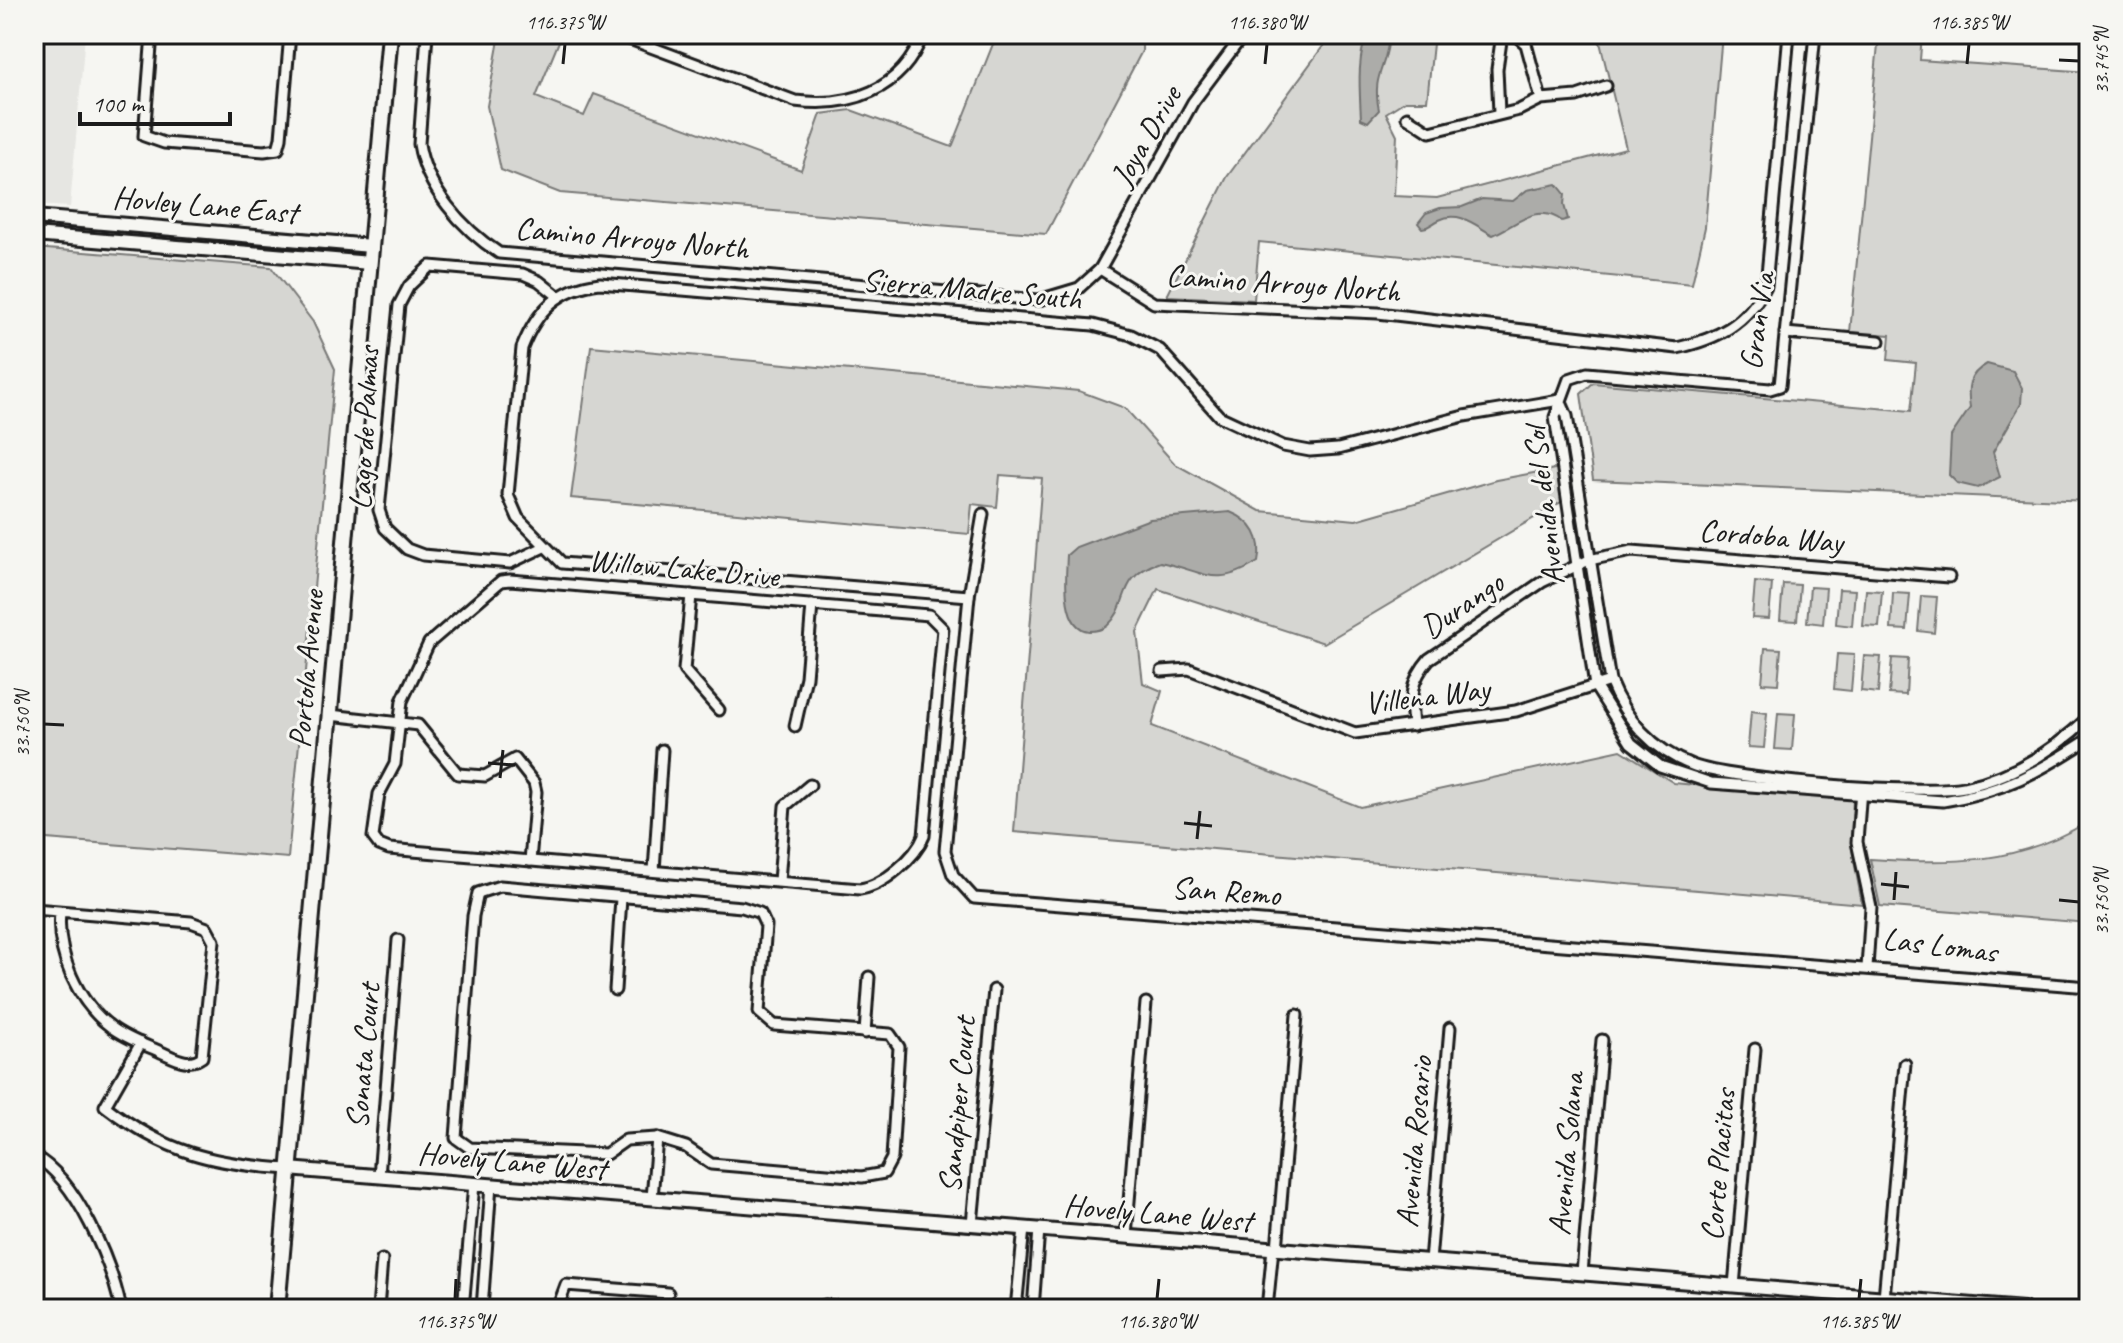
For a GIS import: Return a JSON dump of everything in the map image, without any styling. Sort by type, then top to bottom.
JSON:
[{"type":"main road","name":"Portola Avenue","points":[[277,1309],[390,34]]},
{"type":"street","points":[[152,34],[144,136],[152,141],[238,150],[278,149],[290,34]]},
{"type":"street","name":"Camino Arroyo North","points":[[427,34],[419,144],[422,161],[463,225],[499,253],[1039,300],[1079,288],[1100,269],[1154,303],[1378,313],[1677,348],[1711,340],[1736,326],[1757,304],[1766,286],[1789,34]]},
{"type":"street","points":[[616,34],[652,39],[795,101],[826,105],[855,100],[882,86],[904,66],[923,34]]},
{"type":"street","points":[[1225,34],[1234,46]]},
{"type":"street","name":"Joya Drive","points":[[1100,269],[1193,102],[1244,34]]},
{"type":"street","points":[[1499,113],[1497,69],[1502,34]]},
{"type":"street","points":[[1514,34],[1526,44],[1541,99]]},
{"type":"street","name":"Gran Via","points":[[1560,400],[1569,379],[1587,373],[1770,389],[1780,386],[1815,34]]},
{"type":"street","points":[[1407,117],[1430,132],[1519,110],[1541,99],[1577,96],[1606,86]]},
{"type":"street","name":"Hovley Lane East","points":[[34,217],[371,246]]},
{"type":"street","points":[[34,233],[55,229],[59,219]]},
{"type":"street","name":"Hovley Lane East","points":[[34,233],[370,263]]},
{"type":"street","name":"Lago de Palmas","points":[[544,547],[510,563],[423,555],[407,549],[385,528],[379,510],[399,305],[409,286],[430,266],[523,274],[539,281],[559,297]]},
{"type":"street","name":"Sierra Madre South","points":[[544,547],[510,506],[508,486],[522,348],[530,327],[559,297],[576,286],[600,283],[1093,325],[1131,335],[1160,350],[1219,416],[1283,446],[1310,451],[1338,449],[1464,416],[1560,400]]},
{"type":"street","points":[[1785,333],[1879,341]]},
{"type":"street","name":"Avenida del Sol","points":[[1560,400],[1567,416],[1610,681],[1620,706],[1639,730],[1664,751],[1694,766],[1735,774],[1943,801],[1975,796],[2033,776],[2089,739]]},
{"type":"street","name":"Avenida del Sol","points":[[1560,400],[1555,417],[1595,686],[1631,743],[1660,766],[1711,783],[1861,790],[1962,787],[2023,768],[2089,717]]},
{"type":"street","name":"San Remo","points":[[983,514],[969,596],[945,851],[953,875],[974,898],[1867,968]]},
{"type":"street","points":[[544,547],[562,563],[969,596]]},
{"type":"street","name":"Cordoba Way","points":[[1589,560],[1632,551],[1949,577]]},
{"type":"street","name":"Durango","points":[[1413,726],[1410,697],[1415,675],[1429,659],[1542,582],[1589,560]]},
{"type":"street","name":"Willow Lake Drive","points":[[501,581],[812,605],[929,615],[943,629],[924,836],[920,847],[869,887],[530,861],[379,845],[373,837],[379,794],[395,764],[402,701],[429,643],[501,581]]},
{"type":"street","points":[[691,595],[684,670],[719,710]]},
{"type":"street","points":[[795,726],[806,677],[812,605]]},
{"type":"street","name":"Villena Way","points":[[1162,671],[1189,669],[1355,733],[1516,711],[1610,681]]},
{"type":"street","points":[[330,715],[418,725],[458,774],[485,776],[515,759],[534,783],[536,792],[530,861]]},
{"type":"street","points":[[654,871],[662,750]]},
{"type":"street","points":[[779,881],[785,806],[810,785]]},
{"type":"street","name":"Las Lomas","points":[[1861,790],[1857,842],[1871,907],[1867,968],[2089,987]]},
{"type":"street","points":[[500,886],[621,898],[742,907],[760,913],[766,926],[759,1012],[774,1025],[890,1034],[899,1047],[892,1158],[884,1173],[862,1177],[711,1164],[686,1147],[657,1138],[626,1140],[606,1154],[574,1156],[470,1148],[456,1138],[478,893],[500,886]]},
{"type":"street","points":[[615,990],[621,898]]},
{"type":"street","points":[[34,909],[191,922],[207,928],[214,941],[213,957],[205,1050],[196,1061],[182,1062],[114,1030],[87,1001],[59,943],[60,912]]},
{"type":"street","name":"Sonata Court","points":[[379,1176],[398,940]]},
{"type":"street","points":[[865,1033],[869,977]]},
{"type":"street","name":"Sandpiper Court","points":[[972,1224],[994,990]]},
{"type":"street","points":[[1126,1236],[1146,1003]]},
{"type":"street","points":[[1267,1309],[1297,1015]]},
{"type":"street","name":"Avenida Rosario","points":[[1430,1261],[1450,1028]]},
{"type":"street","name":"Avenida Solana","points":[[1582,1273],[1602,1040]]},
{"type":"street","points":[[141,1043],[105,1106],[132,1127],[171,1148],[210,1161],[288,1169]]},
{"type":"street","name":"Corte Placitas","points":[[1734,1286],[1755,1049]]},
{"type":"street","points":[[1892,1302],[1905,1064]]},
{"type":"street","points":[[652,1198],[657,1138]]},
{"type":"street","points":[[34,1156],[48,1163],[84,1211],[121,1309]]},
{"type":"street","name":"Hovely Lane West","points":[[288,1169],[1582,1273],[1892,1302],[2024,1309]]},
{"type":"street","points":[[463,1309],[474,1184]]},
{"type":"street","points":[[482,1309],[491,1185]]},
{"type":"street","points":[[1016,1309],[1024,1228]]},
{"type":"street","points":[[1033,1309],[1039,1229]]},
{"type":"street","points":[[378,1309],[382,1260]]},
{"type":"street","points":[[465,1280],[484,1281]]},
{"type":"street","points":[[557,1309],[566,1285],[668,1293]]},
{"type":"street","points":[[825,1305],[858,1309]]},
{"type":"shaded area","points":[[34,34],[85,34],[70,207],[34,205]]},
{"type":"shaded area","points":[[500,34],[562,34],[536,97],[584,116],[594,94],[801,170],[821,114],[851,110],[952,147],[997,34],[1142,34],[1142,51],[1046,234],[560,193],[501,170],[487,106]]},
{"type":"shaded area","points":[[1332,34],[1434,34],[1427,101],[1405,101],[1386,113],[1397,135],[1394,196],[1437,198],[1626,148],[1598,34],[1722,34],[1705,227],[1692,284],[1259,242],[1254,300],[1167,296],[1227,177]]},
{"type":"shaded area","points":[[1368,34],[1389,34],[1378,79],[1379,110],[1368,122],[1361,119],[1360,64]]},
{"type":"shaded area","points":[[1879,34],[1922,34],[1920,60],[2089,72],[2089,501],[1593,480],[1581,394],[1593,383],[1911,411],[1916,363],[1888,360],[1890,335],[1850,332]]},
{"type":"shaded area","points":[[1557,184],[1565,194],[1568,219],[1562,221],[1553,216],[1535,214],[1493,235],[1461,218],[1447,217],[1422,228],[1418,223],[1426,213],[1440,208],[1462,207],[1482,199],[1513,201],[1527,190]]},
{"type":"shaded area","points":[[34,248],[271,267],[313,322],[335,369],[288,858],[34,838]]},
{"type":"shaded area","points":[[591,346],[1079,391],[1125,408],[1175,464],[1260,511],[1356,520],[1496,480],[1560,468],[1566,499],[1324,643],[1158,589],[1137,632],[1143,683],[1162,691],[1152,726],[1360,807],[1621,750],[1674,783],[1853,800],[1851,844],[1862,904],[1014,832],[1042,478],[1000,475],[997,507],[972,504],[969,534],[571,498]]},
{"type":"shaded area","points":[[1987,364],[2013,371],[2022,388],[2021,404],[1993,452],[2000,477],[1978,488],[1957,483],[1949,475],[1951,436],[1970,408],[1972,377]]},
{"type":"shaded area","points":[[1230,512],[1245,520],[1254,532],[1259,546],[1258,562],[1230,575],[1209,576],[1160,562],[1146,568],[1130,583],[1115,618],[1105,627],[1089,631],[1080,628],[1074,621],[1069,611],[1066,575],[1067,555],[1076,547],[1150,519]]},
{"type":"shaded area","points":[[1755,582],[1772,584],[1769,619],[1752,618]]},
{"type":"shaded area","points":[[1783,584],[1800,585],[1797,621],[1780,620]]},
{"type":"shaded area","points":[[1810,587],[1826,588],[1823,624],[1807,622]]},
{"type":"shaded area","points":[[1839,589],[1855,590],[1852,626],[1836,624]]},
{"type":"shaded area","points":[[1866,590],[1882,591],[1879,627],[1863,626]]},
{"type":"shaded area","points":[[1893,593],[1910,594],[1907,630],[1891,629]]},
{"type":"shaded area","points":[[1921,596],[1937,597],[1934,633],[1918,631]]},
{"type":"shaded area","points":[[1765,648],[1781,649],[1778,684],[1762,683]]},
{"type":"shaded area","points":[[1837,654],[1854,655],[1851,691],[1834,689]]},
{"type":"shaded area","points":[[1864,656],[1881,657],[1878,693],[1861,691]]},
{"type":"shaded area","points":[[1892,658],[1908,659],[1906,695],[1889,694]]},
{"type":"shaded area","points":[[1751,711],[1767,713],[1764,748],[1748,747]]},
{"type":"shaded area","points":[[1778,713],[1795,714],[1792,750],[1775,749]]},
{"type":"shaded area","points":[[2089,821],[2089,923],[1880,906],[1870,859],[1956,861],[2009,854],[2036,846]]}]
